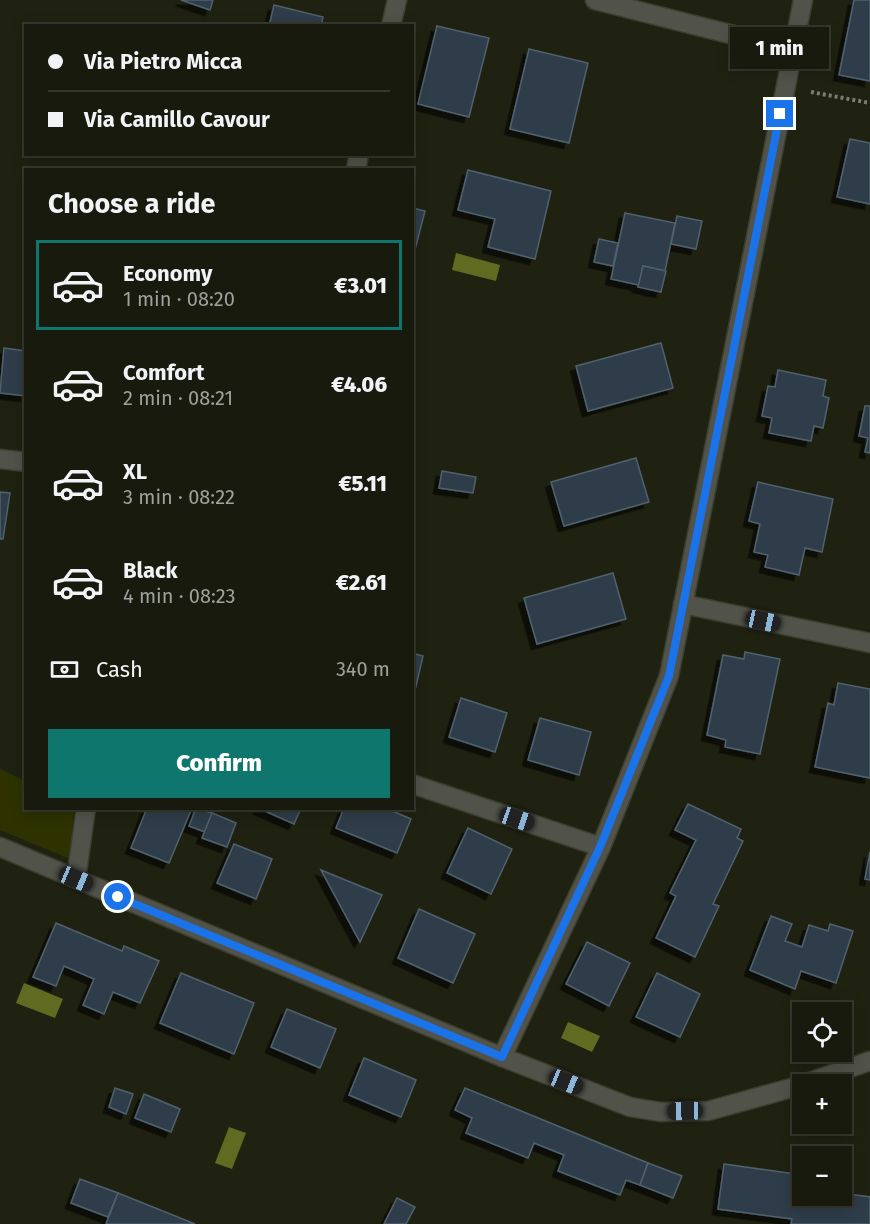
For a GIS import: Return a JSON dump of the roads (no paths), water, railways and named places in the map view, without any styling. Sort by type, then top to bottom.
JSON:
[{"type":"street","points":[[391,24],[397,0]]},
{"type":"street","points":[[595,0],[793,50]]},
{"type":"street","points":[[502,1057],[600,847],[669,676],[803,0]]},
{"type":"street","points":[[0,459],[24,462]]},
{"type":"street","points":[[683,604],[870,644]]},
{"type":"street","points":[[414,785],[600,847]]},
{"type":"street","points":[[76,879],[86,810]]},
{"type":"street","points":[[0,847],[502,1057],[630,1107],[661,1112],[708,1111],[792,1088]]},
{"type":"street","points":[[834,1074],[870,1061]]}]
